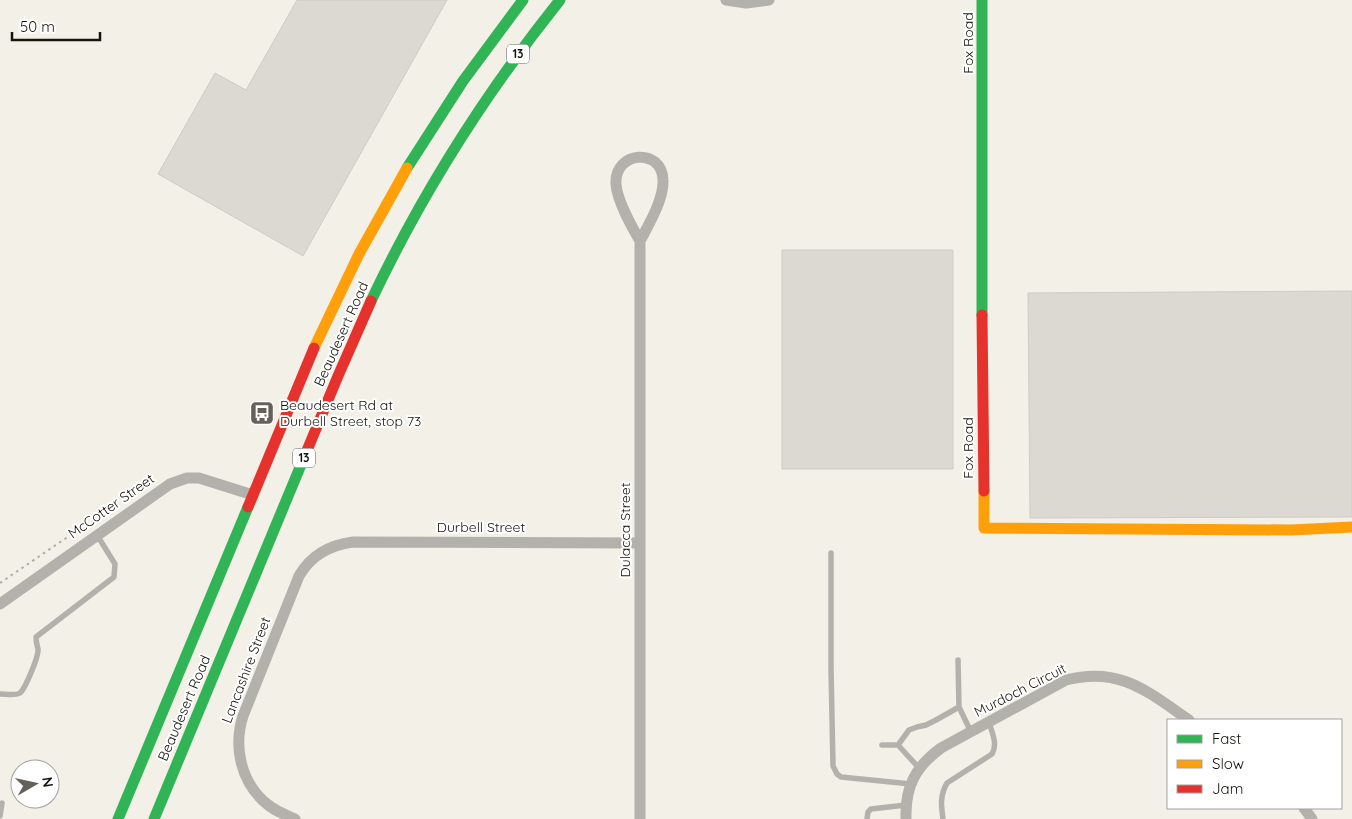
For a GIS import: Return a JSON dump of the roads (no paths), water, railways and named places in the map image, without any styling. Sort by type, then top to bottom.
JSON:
[{"type":"main road","name":"Beaudesert Road","points":[[118,819],[337,295],[404,173],[448,103],[494,36],[522,0]]},
{"type":"main road","name":"Beaudesert Road","points":[[154,819],[339,375],[384,274],[430,188],[464,132],[511,64],[560,0]]},
{"type":"main road","name":"Fox Road","points":[[982,0],[984,528],[1291,530],[1352,527]]},
{"type":"street","points":[[726,0],[746,3],[769,0]]},
{"type":"street","name":"Dulacca Street","points":[[640,241],[629,223],[617,191],[616,180],[622,164],[635,158],[645,157],[658,164],[663,180],[662,193],[640,241],[640,819]]},
{"type":"street","name":"McCotter Street","points":[[0,604],[160,490],[178,480],[199,478],[253,495]]},
{"type":"street","name":"Durbell Street","points":[[323,550],[353,542],[640,543]]},
{"type":"street","name":"Lancashire Street","points":[[295,819],[276,811],[258,796],[251,786],[241,762],[238,733],[242,716],[299,576],[306,564],[323,550]]},
{"type":"street","name":"Murdoch Circuit","points":[[906,819],[907,795],[911,784],[919,768],[936,752],[1066,680],[1079,676],[1106,676],[1120,679],[1144,689],[1188,719]]},
{"type":"lane","points":[[0,694],[16,694],[21,692],[37,656],[36,637],[114,577],[115,564],[96,535]]},
{"type":"lane","points":[[831,552],[832,766],[841,778],[911,784]]},
{"type":"lane","points":[[958,660],[959,707],[971,732]]},
{"type":"lane","points":[[898,745],[909,730],[926,725],[959,707]]},
{"type":"lane","points":[[943,819],[941,797],[947,783],[992,754],[995,743],[989,722]]},
{"type":"lane","points":[[882,745],[898,745],[919,768]]},
{"type":"lane","points":[[0,816],[2,803]]},
{"type":"lane","points":[[867,819],[867,815],[871,810],[906,805]]},
{"type":"place","name":"Beaudesert Rd at Durbell Street, stop 73","points":[[262,413]]}]
